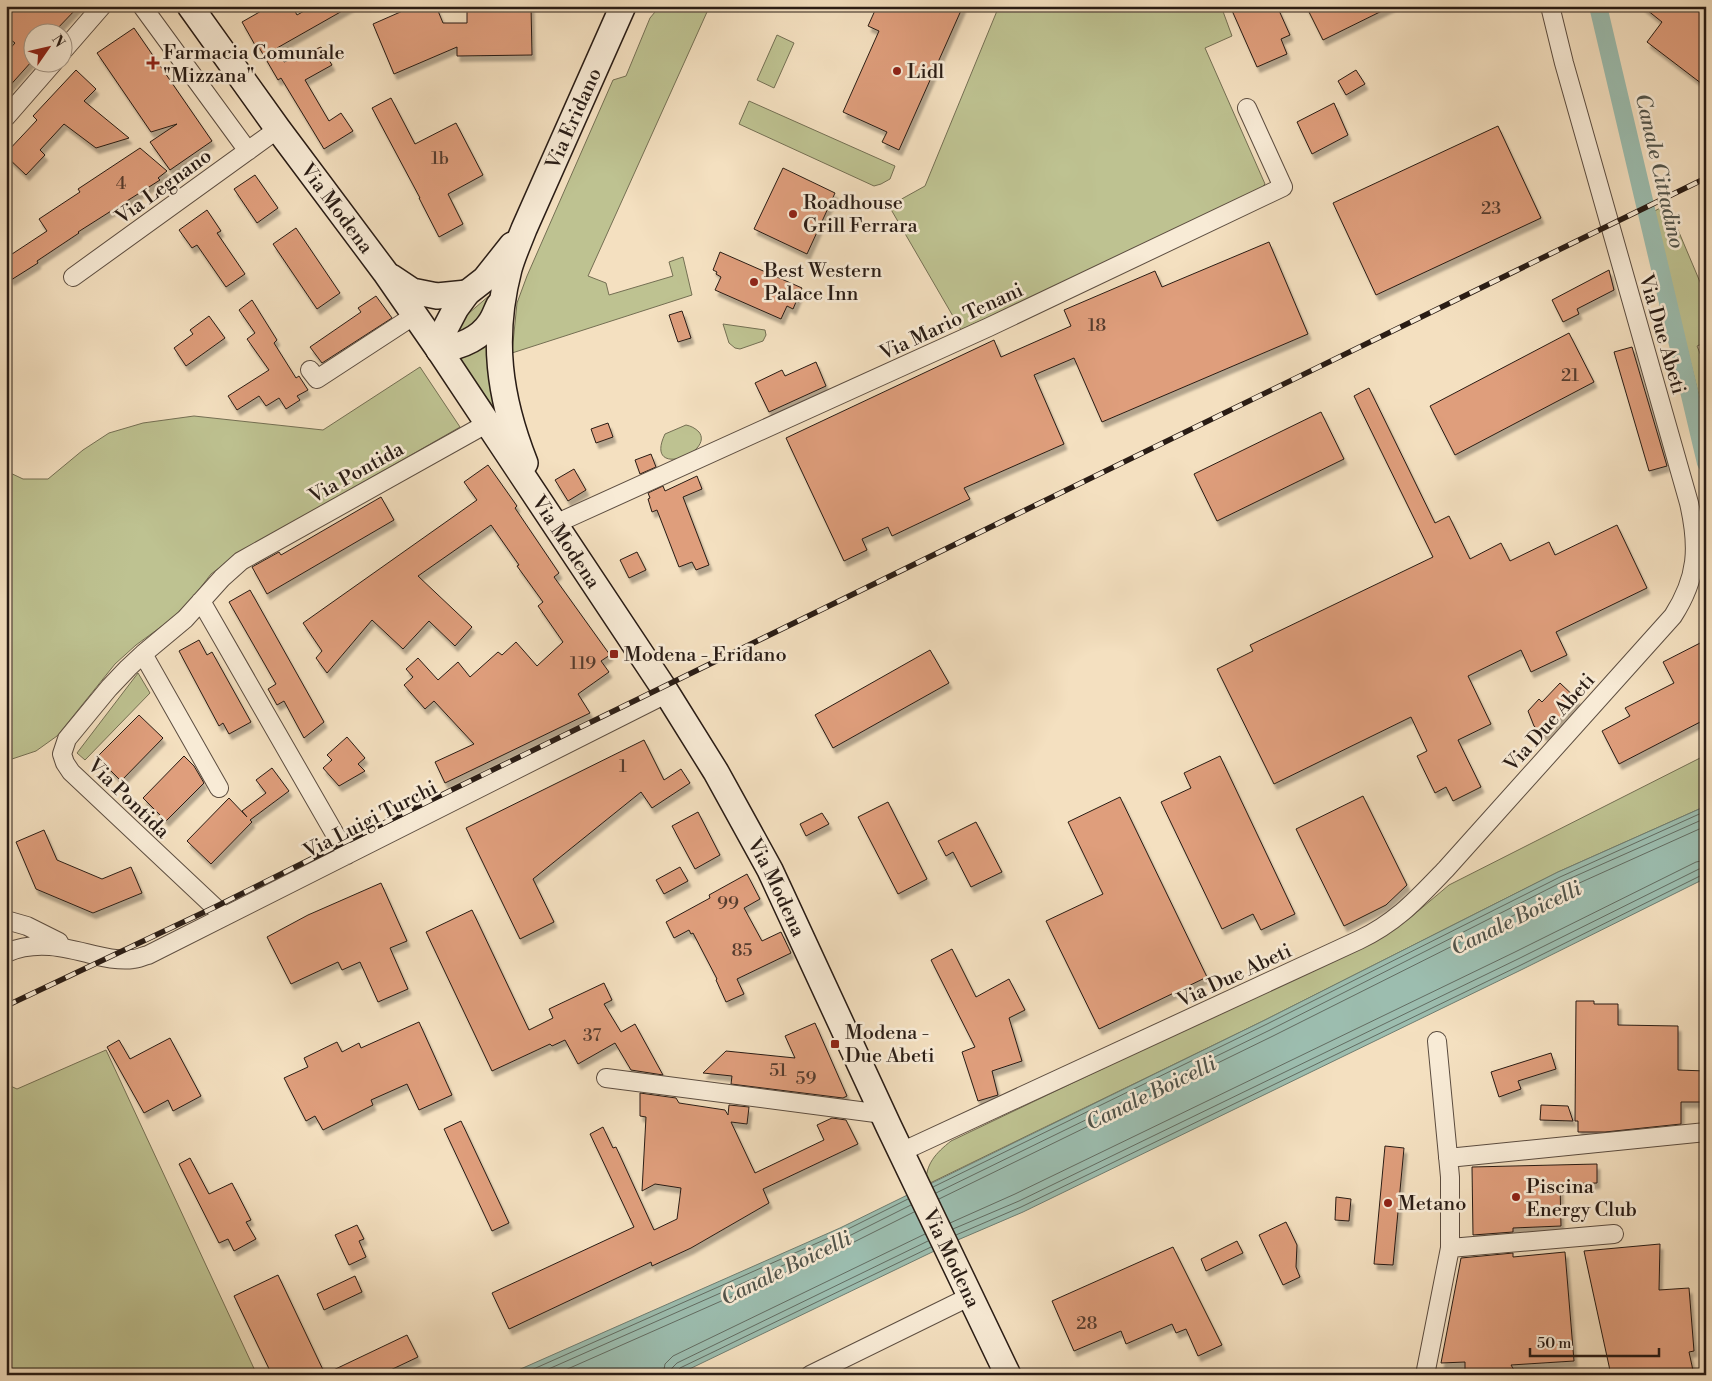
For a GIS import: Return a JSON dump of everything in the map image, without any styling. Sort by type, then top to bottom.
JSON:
[{"type":"main road","name":"Via Modena","points":[[190,6],[415,315],[555,524],[716,772],[770,870],[883,1114],[1008,1375]]},
{"type":"main road","name":"Via Eridano","points":[[541,503],[521,452],[507,405],[500,371],[499,329],[503,296],[510,267],[524,230],[623,6]]},
{"type":"main road","name":"Via Eridano","points":[[503,296],[490,323],[477,337],[452,348],[439,350],[446,327],[456,308],[467,293],[485,279],[524,230]]},
{"type":"main road","points":[[385,272],[412,291],[437,296],[467,293]]},
{"type":"street","points":[[72,40],[102,6]]},
{"type":"street","name":"Via Due Abeti","points":[[901,1152],[1359,940],[1387,925],[1408,908],[1446,869],[1673,616],[1683,601],[1700,554],[1689,503],[1564,63],[1550,6]]},
{"type":"street","points":[[150,9],[248,151]]},
{"type":"street","points":[[6,117],[45,72]]},
{"type":"street","name":"Via Mario Tenani","points":[[555,524],[989,327],[1283,187],[1247,108]]},
{"type":"street","name":"Via Legnano","points":[[73,277],[278,129]]},
{"type":"street","points":[[310,370],[317,379],[415,315]]},
{"type":"street","name":"Via Pontida","points":[[224,916],[79,782],[64,763],[62,754],[67,739],[109,688],[143,654],[185,619],[222,578],[241,561],[488,423]]},
{"type":"street","points":[[201,600],[347,855]]},
{"type":"street","points":[[143,654],[219,788]]},
{"type":"street","name":"Via Luigi Turchi","points":[[6,953],[35,945],[52,946],[107,958],[133,959],[148,955],[666,694]]},
{"type":"street","name":"Via Luigi Turchi","points":[[6,920],[14,921],[46,937],[87,953]]},
{"type":"street","points":[[1425,1375],[1450,1248],[1450,1177],[1437,1041]]},
{"type":"street","points":[[606,1078],[883,1114]]},
{"type":"street","points":[[1448,1158],[1706,1132]]},
{"type":"street","points":[[1450,1248],[1614,1234]]},
{"type":"street","points":[[810,1375],[971,1296]]},
{"type":"green space","points":[[660,6],[695,6],[707,12],[588,276],[606,283],[609,295],[673,276],[669,262],[683,257],[692,295],[512,353],[517,303],[527,276],[613,80],[626,76],[650,18]]},
{"type":"green space","points":[[999,6],[1221,6],[1232,36],[1205,48],[1265,184],[1254,195],[961,330],[889,206],[925,186]]},
{"type":"green space","points":[[777,35],[794,43],[774,88],[757,80]]},
{"type":"green space","points":[[749,101],[895,166],[890,179],[874,186],[739,124]]},
{"type":"green space","points":[[1667,204],[1706,296],[1706,342],[1697,346],[1706,368],[1706,425],[1653,212]]},
{"type":"green space","points":[[500,277],[491,303],[470,330],[458,333],[456,328],[469,313],[490,295]]},
{"type":"green space","points":[[723,324],[765,330],[766,335],[763,341],[740,349],[735,348],[729,343]]},
{"type":"green space","points":[[491,334],[507,427],[459,358]]},
{"type":"green space","points":[[420,367],[460,427],[238,554],[211,574],[194,596],[173,618],[136,645],[115,664],[57,736],[36,751],[6,761],[6,471],[23,479],[48,479],[83,450],[109,433],[143,423],[194,416],[323,430]]},
{"type":"green space","points":[[686,425],[693,427],[699,432],[701,440],[697,448],[680,458],[670,459],[663,456],[661,448],[665,434]]},
{"type":"green space","points":[[138,673],[150,693],[85,760],[77,753]]},
{"type":"green space","points":[[1706,755],[1706,806],[1558,872],[1265,1020],[926,1185],[927,1171],[932,1160],[951,1141],[1385,934],[1411,917],[1449,885]]},
{"type":"green space","points":[[106,1050],[257,1375],[6,1375],[6,1084],[17,1089]]},
{"type":"water","name":"Canale Boicelli","points":[[1706,806],[1706,878],[1023,1212],[953,1242],[677,1375],[507,1375],[840,1228],[1265,1020],[1558,872]]},
{"type":"building","points":[[6,6],[79,6],[64,22],[22,22],[22,72],[6,90],[6,53],[15,43],[6,36],[6,24],[12,18],[6,13]]},
{"type":"building","points":[[270,6],[292,6],[297,15],[313,6],[351,6],[277,48],[284,62],[321,47],[332,65],[305,80],[329,121],[341,113],[353,131],[324,149],[281,78],[278,80],[242,22]]},
{"type":"building","points":[[414,6],[436,6],[443,23],[467,23],[467,6],[531,6],[532,55],[457,56],[457,47],[394,74],[373,24]]},
{"type":"building","name":"Lidl","points":[[877,6],[963,6],[899,150],[882,142],[887,132],[843,112],[879,31],[868,26]]},
{"type":"building","points":[[1230,6],[1277,6],[1290,35],[1281,39],[1287,54],[1257,67]]},
{"type":"building","points":[[1306,6],[1392,6],[1323,40]]},
{"type":"building","points":[[1642,6],[1706,6],[1706,87],[1647,42],[1662,22]]},
{"type":"building","points":[[134,28],[212,141],[170,170],[150,142],[177,124],[151,132],[97,53]]},
{"type":"building","points":[[76,70],[96,89],[84,101],[129,138],[96,148],[64,124],[40,150],[45,155],[26,175],[6,156],[6,153],[37,120],[33,116]]},
{"type":"building","points":[[1356,70],[1365,84],[1346,95],[1338,81]]},
{"type":"building","points":[[391,98],[415,144],[456,123],[483,175],[448,194],[463,224],[439,237],[372,108]]},
{"type":"building","points":[[1334,103],[1348,135],[1312,154],[1297,122]]},
{"type":"building","points":[[1498,126],[1541,218],[1376,295],[1333,203]]},
{"type":"building","points":[[140,148],[167,171],[158,178],[160,180],[78,232],[37,261],[38,263],[11,280],[6,273],[6,258],[47,231],[39,219],[80,192],[78,189]]},
{"type":"building","name":"Roadhouse Grill Ferrara","points":[[783,168],[835,193],[807,254],[754,229]]},
{"type":"building","points":[[255,175],[278,208],[257,223],[234,189]]},
{"type":"building","points":[[207,210],[221,231],[217,233],[245,274],[226,287],[197,245],[192,248],[179,230]]},
{"type":"building","points":[[296,228],[340,293],[317,309],[273,244]]},
{"type":"building","points":[[1269,242],[1308,334],[1102,422],[1074,358],[1034,375],[1064,444],[964,488],[970,499],[892,536],[888,527],[862,539],[867,550],[844,561],[786,438],[994,340],[1001,357],[1071,326],[1064,310],[1155,271],[1162,287]]},
{"type":"building","name":"Best Western Palace Inn","points":[[720,252],[802,288],[793,309],[787,306],[781,319],[715,290],[721,277],[713,270]]},
{"type":"building","points":[[1609,270],[1614,290],[1577,309],[1579,314],[1563,322],[1552,300]]},
{"type":"building","points":[[376,296],[392,318],[322,363],[310,347],[361,312],[358,308]]},
{"type":"building","points":[[252,300],[277,340],[274,343],[296,378],[299,376],[308,390],[297,396],[300,400],[286,409],[279,398],[266,406],[259,396],[237,410],[228,396],[269,370],[247,339],[255,333],[239,310]]},
{"type":"building","points":[[682,311],[691,338],[678,342],[669,315]]},
{"type":"building","points":[[209,316],[225,338],[186,366],[174,348],[193,334],[190,330]]},
{"type":"building","points":[[1569,333],[1594,382],[1455,455],[1430,406]]},
{"type":"building","points":[[1632,347],[1667,466],[1649,471],[1614,352]]},
{"type":"building","points":[[816,362],[826,386],[769,412],[755,383],[782,370],[785,376]]},
{"type":"building","points":[[1369,388],[1435,523],[1449,516],[1470,559],[1501,543],[1510,561],[1549,542],[1555,555],[1617,525],[1647,588],[1556,632],[1567,655],[1531,672],[1521,650],[1468,676],[1491,724],[1458,740],[1481,787],[1453,801],[1446,787],[1435,793],[1417,756],[1427,751],[1411,717],[1274,784],[1217,669],[1253,651],[1250,645],[1433,557],[1354,396]]},
{"type":"building","points":[[1321,412],[1344,459],[1217,521],[1194,474]]},
{"type":"building","points":[[608,423],[613,437],[596,443],[591,429]]},
{"type":"building","points":[[651,454],[656,467],[640,474],[635,460]]},
{"type":"building","points":[[488,465],[517,506],[515,508],[559,573],[554,577],[610,655],[601,661],[609,672],[578,694],[590,713],[445,783],[435,762],[474,744],[434,701],[425,709],[404,685],[413,677],[406,669],[418,658],[438,680],[458,662],[470,677],[498,652],[502,655],[516,642],[537,666],[563,642],[538,606],[543,602],[491,525],[418,576],[472,627],[455,646],[429,621],[403,649],[372,620],[327,673],[316,658],[322,651],[303,623],[477,500],[464,482]]},
{"type":"building","points":[[574,469],[586,490],[568,501],[555,480]]},
{"type":"building","points":[[697,476],[702,489],[683,497],[709,565],[696,570],[692,562],[679,567],[657,510],[652,512],[648,493],[663,486],[665,491]]},
{"type":"building","points":[[381,497],[394,520],[267,594],[252,567],[279,552],[281,555]]},
{"type":"building","points":[[637,552],[646,570],[629,578],[620,560]]},
{"type":"building","points":[[250,590],[324,722],[304,738],[284,701],[277,705],[268,689],[276,684],[229,602]]},
{"type":"building","points":[[199,640],[207,655],[212,652],[251,722],[229,734],[223,723],[219,726],[179,651]]},
{"type":"building","points":[[1706,640],[1706,719],[1619,764],[1602,731],[1630,716],[1625,708],[1674,683],[1663,662]]},
{"type":"building","points":[[930,650],[949,683],[833,748],[815,715]]},
{"type":"building","points":[[1560,683],[1578,700],[1545,736],[1534,726],[1528,711],[1539,699],[1542,702]]},
{"type":"building","points":[[139,715],[163,738],[121,781],[97,757]]},
{"type":"building","points":[[347,737],[365,758],[358,764],[365,771],[339,786],[323,768],[332,760],[327,755]]},
{"type":"building","points":[[644,740],[664,780],[681,769],[690,783],[652,808],[641,792],[533,879],[554,922],[520,939],[466,828]]},
{"type":"building","points":[[184,756],[194,766],[204,783],[166,821],[143,798]]},
{"type":"building","points":[[1220,756],[1295,914],[1261,930],[1253,914],[1222,929],[1161,802],[1191,788],[1184,773]]},
{"type":"building","points":[[272,768],[289,791],[250,820],[252,822],[211,864],[187,841],[229,798],[247,817],[242,811],[266,793],[256,780]]},
{"type":"building","points":[[1363,796],[1407,885],[1386,905],[1344,926],[1296,829]]},
{"type":"building","points":[[1120,797],[1207,977],[1099,1029],[1046,921],[1103,894],[1068,822]]},
{"type":"building","points":[[888,802],[927,879],[898,894],[858,817]]},
{"type":"building","points":[[698,812],[720,855],[695,869],[672,826]]},
{"type":"building","points":[[822,813],[829,824],[806,836],[800,824]]},
{"type":"building","points":[[976,822],[1002,872],[971,887],[953,852],[946,856],[938,841]]},
{"type":"building","points":[[44,830],[57,860],[102,879],[131,867],[142,893],[93,913],[36,889],[16,842]]},
{"type":"building","points":[[680,867],[688,881],[664,894],[656,880]]},
{"type":"building","points":[[747,874],[760,899],[744,908],[762,941],[781,932],[791,953],[737,979],[744,994],[726,1002],[717,979],[693,933],[691,934],[689,930],[674,938],[666,922],[710,898],[709,895]]},
{"type":"building","points":[[381,883],[407,941],[390,948],[408,989],[378,1002],[360,962],[342,970],[338,962],[291,984],[267,937],[308,915]]},
{"type":"building","points":[[472,910],[529,1030],[553,1018],[549,1009],[604,983],[612,1000],[604,1004],[621,1032],[635,1024],[663,1075],[631,1070],[615,1043],[578,1064],[565,1040],[552,1046],[550,1044],[492,1071],[426,932]]},
{"type":"building","points":[[952,949],[976,997],[1009,979],[1025,1010],[1009,1018],[1022,1061],[992,1071],[998,1095],[978,1101],[962,1052],[975,1047],[931,960]]},
{"type":"building","points":[[1576,1001],[1594,1001],[1594,1004],[1618,1004],[1618,1025],[1678,1026],[1678,1070],[1706,1071],[1706,1102],[1681,1102],[1681,1124],[1605,1132],[1578,1132],[1578,1121],[1575,1121]]},
{"type":"building","points":[[419,1022],[452,1095],[419,1110],[407,1084],[371,1100],[373,1105],[323,1130],[315,1116],[306,1121],[284,1078],[308,1067],[304,1058],[337,1042],[342,1052],[359,1043],[361,1048]]},
{"type":"building","points":[[815,1023],[847,1096],[843,1098],[731,1084],[732,1076],[703,1073],[726,1051],[795,1058],[785,1036]]},
{"type":"building","points":[[170,1038],[201,1096],[173,1111],[168,1100],[144,1113],[107,1047],[119,1040],[130,1059]]},
{"type":"building","points":[[1551,1053],[1556,1069],[1518,1081],[1521,1089],[1499,1097],[1491,1072]]},
{"type":"building","points":[[640,1093],[676,1098],[679,1103],[725,1110],[728,1115],[729,1105],[749,1107],[747,1124],[731,1122],[755,1173],[824,1140],[817,1125],[832,1118],[846,1120],[858,1144],[763,1189],[769,1203],[691,1248],[652,1266],[651,1262],[509,1329],[492,1293],[634,1227],[590,1134],[603,1127],[613,1148],[616,1147],[654,1230],[677,1219],[681,1188],[655,1184],[642,1191],[646,1117],[640,1116]]},
{"type":"building","points":[[1541,1105],[1568,1106],[1573,1121],[1540,1120]]},
{"type":"building","points":[[461,1121],[509,1223],[492,1231],[444,1129]]},
{"type":"building","points":[[1385,1146],[1404,1148],[1393,1265],[1374,1264]]},
{"type":"building","points":[[190,1158],[209,1194],[232,1183],[251,1220],[246,1222],[256,1239],[234,1251],[228,1239],[219,1243],[179,1164]]},
{"type":"building","points":[[1597,1164],[1597,1183],[1560,1184],[1561,1226],[1513,1228],[1513,1232],[1473,1235],[1472,1167]]},
{"type":"building","points":[[1336,1197],[1351,1199],[1349,1221],[1335,1220]]},
{"type":"building","points":[[1286,1222],[1297,1245],[1296,1267],[1300,1277],[1283,1285],[1259,1235]]},
{"type":"building","points":[[357,1225],[364,1239],[359,1241],[366,1257],[349,1265],[335,1235]]},
{"type":"building","points":[[1237,1241],[1243,1253],[1206,1271],[1201,1259]]},
{"type":"building","points":[[1660,1244],[1659,1290],[1689,1288],[1694,1351],[1689,1352],[1694,1375],[1611,1375],[1584,1251]]},
{"type":"building","points":[[1173,1247],[1222,1345],[1198,1356],[1186,1329],[1176,1333],[1172,1324],[1126,1344],[1121,1331],[1074,1351],[1052,1301]]},
{"type":"building","points":[[1565,1252],[1574,1361],[1511,1365],[1517,1375],[1465,1375],[1465,1362],[1441,1363],[1461,1258],[1513,1253],[1513,1257]]},
{"type":"building","points":[[278,1275],[325,1374],[407,1335],[418,1357],[380,1375],[272,1375],[234,1296]]},
{"type":"building","points":[[355,1276],[362,1292],[324,1310],[317,1294]]},
{"type":"waterway","name":"Canale Cittadino","points":[[1598,6],[1706,463]]},
{"type":"railway","points":[[6,1006],[215,907],[1706,178]]},
{"type":"place","name":"Farmacia Comunale \"Mizzana\"","points":[[153,63]]},
{"type":"place","name":"Lidl","points":[[897,71]]},
{"type":"place","name":"Roadhouse Grill Ferrara","points":[[793,214]]},
{"type":"place","name":"Best Western Palace Inn","points":[[754,282]]},
{"type":"place","name":"Modena - Eridano","points":[[614,654]]},
{"type":"place","name":"Modena - Due Abeti","points":[[835,1044]]},
{"type":"place","name":"Piscina Energy Club","points":[[1516,1197]]},
{"type":"place","name":"Metano","points":[[1388,1203]]}]
